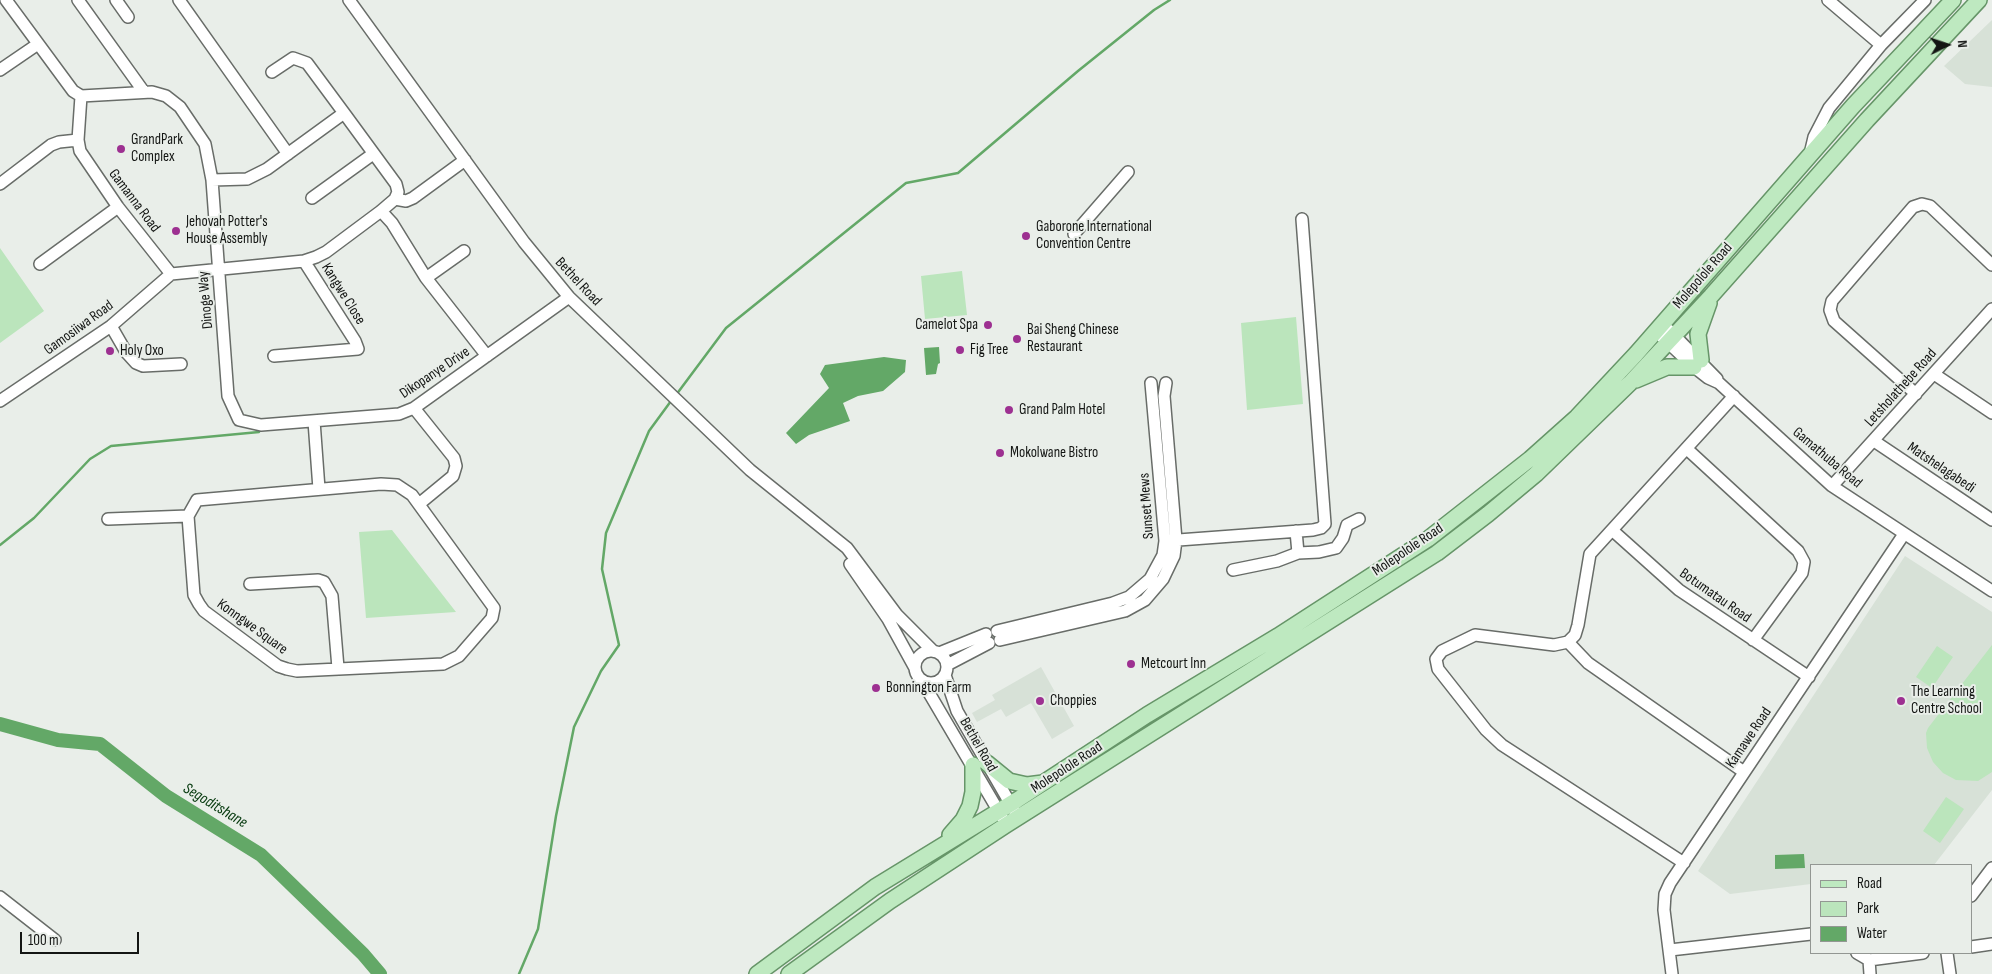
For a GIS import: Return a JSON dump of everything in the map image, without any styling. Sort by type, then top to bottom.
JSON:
[{"type":"main road","name":"Molepolole Road","points":[[757,974],[875,887],[938,846],[1045,782],[1147,715],[1278,636],[1428,539],[1530,459],[1577,417],[1810,154],[1953,0]]},
{"type":"main road","name":"Molepolole Road","points":[[789,974],[890,901],[1012,821],[1437,553],[1536,474],[1630,383],[1711,296],[1867,120],[1979,0]]},
{"type":"main road","points":[[1630,383],[1667,368],[1698,364],[1698,334],[1711,296]]},
{"type":"main road","points":[[938,846],[963,820],[970,806],[976,762],[1009,781],[1027,785],[1045,782]]},
{"type":"street","points":[[6,0],[72,91],[81,96]]},
{"type":"street","points":[[78,0],[144,92]]},
{"type":"street","points":[[116,0],[128,17]]},
{"type":"street","points":[[179,0],[288,154]]},
{"type":"street","name":"Bethel Road","points":[[349,0],[549,275],[569,297],[750,470],[846,548],[897,615],[936,652]]},
{"type":"street","points":[[1828,0],[1881,45]]},
{"type":"street","points":[[1810,154],[1814,138],[1829,108],[1881,45],[1925,0]]},
{"type":"street","points":[[0,70],[38,44]]},
{"type":"street","points":[[171,274],[304,261],[326,252],[382,212],[395,199],[398,192],[396,184],[307,64],[293,58],[272,72]]},
{"type":"street","name":"Dinoge Way","points":[[81,96],[144,92],[166,96],[180,107],[206,144],[212,180],[228,396],[239,420]]},
{"type":"street","name":"Gamanna Road","points":[[81,96],[78,140],[87,163],[118,207],[171,274]]},
{"type":"street","points":[[212,180],[247,179],[267,169],[344,114]]},
{"type":"street","points":[[0,184],[52,145],[78,140]]},
{"type":"street","points":[[312,198],[373,154]]},
{"type":"street","points":[[395,199],[406,201],[413,198],[464,160]]},
{"type":"street","points":[[1074,234],[1128,172]]},
{"type":"street","points":[[1916,394],[1834,321],[1830,310],[1832,301],[1913,207],[1922,204],[1930,206],[1992,265]]},
{"type":"street","points":[[40,264],[118,207]]},
{"type":"street","points":[[382,212],[392,223],[426,278],[487,356]]},
{"type":"street","points":[[1171,541],[1296,531],[1321,528],[1325,524],[1326,516],[1302,219]]},
{"type":"street","points":[[426,278],[464,251]]},
{"type":"street","name":"Kangwe Close","points":[[274,356],[358,350],[304,261]]},
{"type":"street","name":"Gamosiiwa Road","points":[[0,401],[110,326],[171,274]]},
{"type":"street","name":"Dikopanye Drive","points":[[239,420],[262,425],[399,414],[414,408],[569,297]]},
{"type":"street","name":"Letsholathebe Road","points":[[1832,486],[1992,310]]},
{"type":"street","points":[[110,326],[126,352],[143,366],[181,364]]},
{"type":"street","name":"Gamathuba Road","points":[[1658,327],[1698,364],[1713,373],[1719,383],[1832,486],[1992,592]]},
{"type":"street","points":[[1934,374],[1992,413]]},
{"type":"street","name":"Sunset Mews","points":[[1151,383],[1171,541]]},
{"type":"street","points":[[993,637],[946,670],[937,682],[922,681],[915,668],[920,655],[993,637],[1120,612],[1136,606],[1155,590],[1163,579],[1174,556],[1171,541],[1164,396],[1166,383]]},
{"type":"street","points":[[1684,863],[1502,745],[1486,730],[1438,669],[1436,659],[1442,651],[1475,635],[1554,645],[1568,642],[1575,635],[1578,625],[1590,554],[1734,396]]},
{"type":"street","points":[[414,408],[454,458],[456,466],[453,476],[419,504]]},
{"type":"street","points":[[108,519],[188,516],[193,505],[201,499],[319,489],[314,421]]},
{"type":"street","name":"Matshelagabedi","points":[[1874,441],[1992,520]]},
{"type":"street","points":[[1687,449],[1798,551],[1804,562],[1802,574],[1752,640]]},
{"type":"street","name":"Konngwe Square","points":[[188,516],[194,595],[204,611],[278,666],[297,671],[443,664],[459,656],[492,618],[494,608],[419,504],[406,489],[397,485],[319,489]]},
{"type":"street","points":[[1233,570],[1277,561],[1298,553],[1319,552],[1336,548],[1343,538],[1347,525],[1359,519]]},
{"type":"street","name":"Botumatau Road","points":[[1612,530],[1679,590],[1809,676]]},
{"type":"street","points":[[1296,531],[1298,553]]},
{"type":"street","name":"Kamawe Road","points":[[1672,974],[1664,910],[1665,894],[1744,772],[1904,534]]},
{"type":"street","name":"Bethel Road","points":[[835,539],[840,551],[888,619],[915,668]]},
{"type":"street","points":[[250,584],[318,580],[324,582],[332,596],[338,668]]},
{"type":"street","points":[[1568,642],[1588,663],[1744,772]]},
{"type":"street","points":[[936,652],[946,670]]},
{"type":"street","name":"Bethel Road","points":[[946,670],[957,711],[979,749],[976,762]]},
{"type":"street","name":"Bethel Road","points":[[922,681],[945,719],[976,762],[1012,821]]},
{"type":"street","points":[[945,719],[957,711]]},
{"type":"street","points":[[1972,895],[1992,868]]},
{"type":"street","points":[[0,897],[55,940]]},
{"type":"street","points":[[1670,950],[1810,934]]},
{"type":"street","points":[[1972,947],[1992,944]]},
{"type":"street","points":[[1859,954],[1869,960],[1916,954]]},
{"type":"street","points":[[1947,954],[1950,974]]},
{"type":"street","points":[[1869,960],[1870,974]]},
{"type":"shaded area","points":[[1992,20],[1992,87],[1965,84],[1944,66]]},
{"type":"shaded area","name":"The Learning Centre School","points":[[1905,556],[1992,612],[1992,790],[1935,864],[1810,864],[1810,884],[1730,894],[1698,871]]},
{"type":"shaded area","name":"Choppies","points":[[1041,667],[1074,726],[1052,739],[1031,703],[1006,717],[1001,709],[977,722],[972,713],[995,700],[992,695]]},
{"type":"green space","points":[[0,248],[44,311],[0,343]]},
{"type":"green space","points":[[962,271],[967,315],[925,319],[921,276]]},
{"type":"green space","points":[[1296,317],[1303,404],[1247,410],[1241,323]]},
{"type":"green space","points":[[392,530],[456,612],[366,618],[359,532]]},
{"type":"green space","points":[[1992,645],[1992,772],[1978,781],[1956,780],[1943,773],[1933,762],[1927,748],[1926,733]]},
{"type":"green space","points":[[1937,646],[1953,657],[1932,688],[1916,677]]},
{"type":"green space","points":[[1946,797],[1964,809],[1940,843],[1923,831]]},
{"type":"water","points":[[939,347],[940,363],[938,364],[936,374],[926,375],[924,348]]},
{"type":"water","points":[[884,357],[906,360],[905,372],[883,391],[858,396],[843,403],[850,421],[809,435],[796,444],[786,433],[829,388],[820,374],[825,365]]},
{"type":"water","points":[[1804,854],[1805,868],[1775,869],[1775,855]]},
{"type":"waterway","points":[[676,395],[726,328],[906,183],[958,173],[1078,71],[1154,10],[1170,0]]},
{"type":"waterway","points":[[519,974],[538,929],[556,816],[574,727],[601,671],[619,645],[602,569],[606,533],[649,431],[671,401]]},
{"type":"waterway","points":[[0,545],[34,518],[90,459],[111,446],[259,432]]},
{"type":"waterway","name":"Segoditshane","points":[[0,724],[58,740],[100,744],[166,796],[261,855],[363,954],[380,974]]},
{"type":"place","name":"GrandPark Complex","points":[[121,149]]},
{"type":"place","name":"Jehovah Potter's House Assembly","points":[[176,231]]},
{"type":"place","name":"Gaborone International Convention Centre","points":[[1026,236]]},
{"type":"place","name":"Camelot Spa","points":[[988,325]]},
{"type":"place","name":"Bai Sheng Chinese Restaurant","points":[[1017,339]]},
{"type":"place","name":"Fig Tree","points":[[960,350]]},
{"type":"place","name":"Holy Oxo","points":[[110,351]]},
{"type":"place","name":"Grand Palm Hotel","points":[[1009,410]]},
{"type":"place","name":"Mokolwane Bistro","points":[[1000,453]]},
{"type":"place","name":"Metcourt Inn","points":[[1131,664]]},
{"type":"place","name":"Bonnington Farm","points":[[876,688]]},
{"type":"place","name":"Choppies","points":[[1040,701]]},
{"type":"place","name":"The Learning Centre School","points":[[1901,701]]}]
